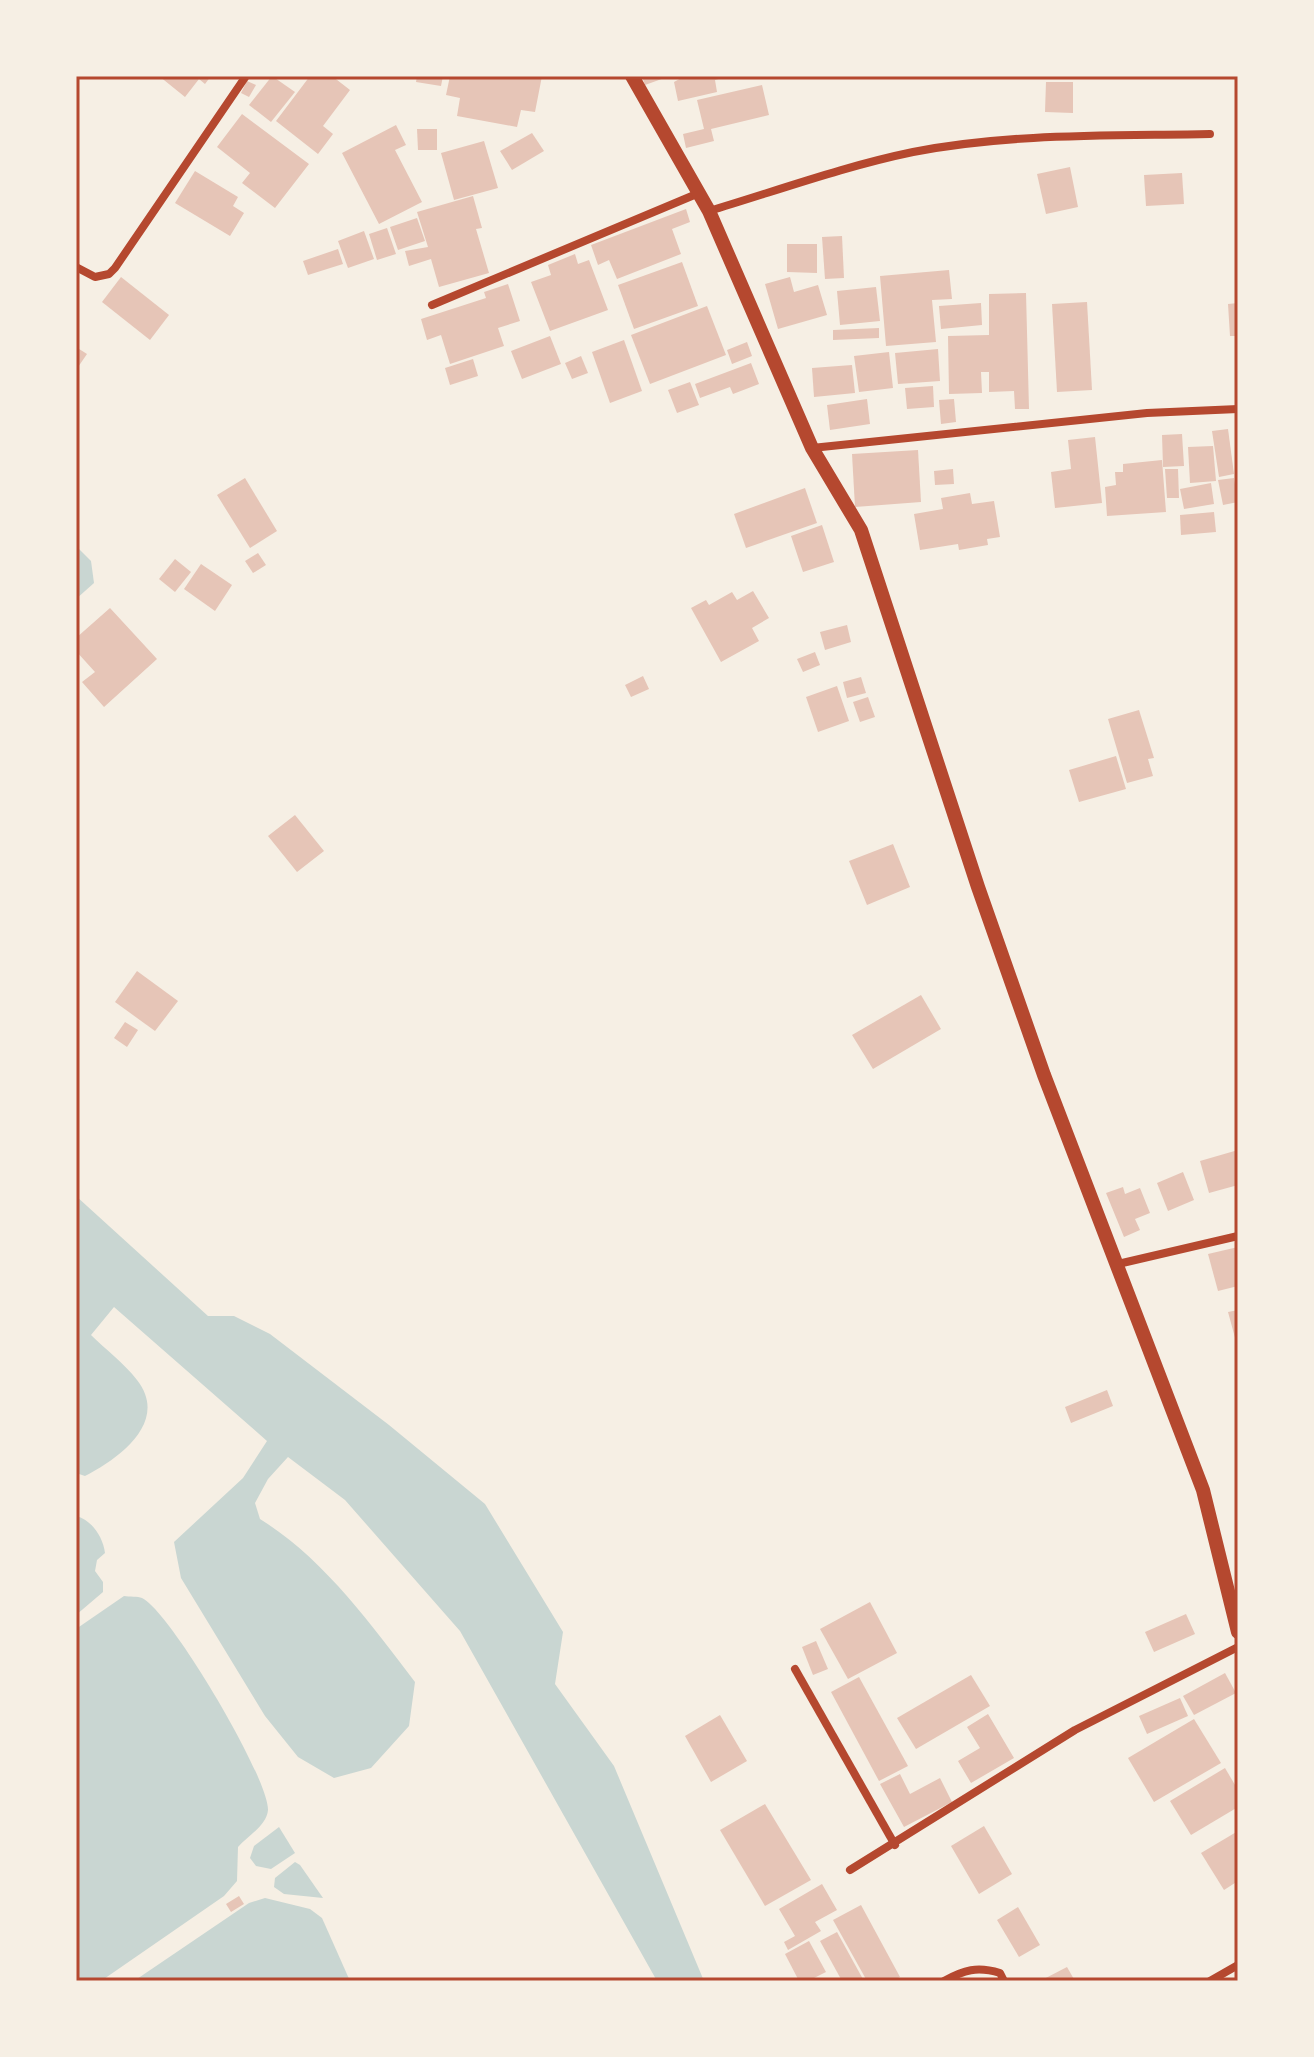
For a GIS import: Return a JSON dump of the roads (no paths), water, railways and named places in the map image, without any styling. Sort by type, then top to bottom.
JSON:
[{"type":"street","points":[[76,267],[95,277],[109,274],[115,268],[246,76]]},
{"type":"street","points":[[632,76],[709,211],[812,448],[861,530],[983,901],[1203,1490],[1238,1632]]},
{"type":"street","points":[[709,211],[911,153],[961,145],[1060,137],[1210,134]]},
{"type":"street","points":[[432,305],[699,193]]},
{"type":"street","points":[[812,448],[1147,413],[1238,409]]},
{"type":"street","points":[[1118,1264],[1238,1236]]},
{"type":"street","points":[[850,1870],[895,1845],[1075,1730],[1238,1647]]},
{"type":"street","points":[[795,1669],[895,1845]]},
{"type":"street","points":[[1210,1981],[1238,1965]]},
{"type":"street","points":[[944,1981],[964,1970],[983,1968],[1000,1973],[1004,1981]]}]
